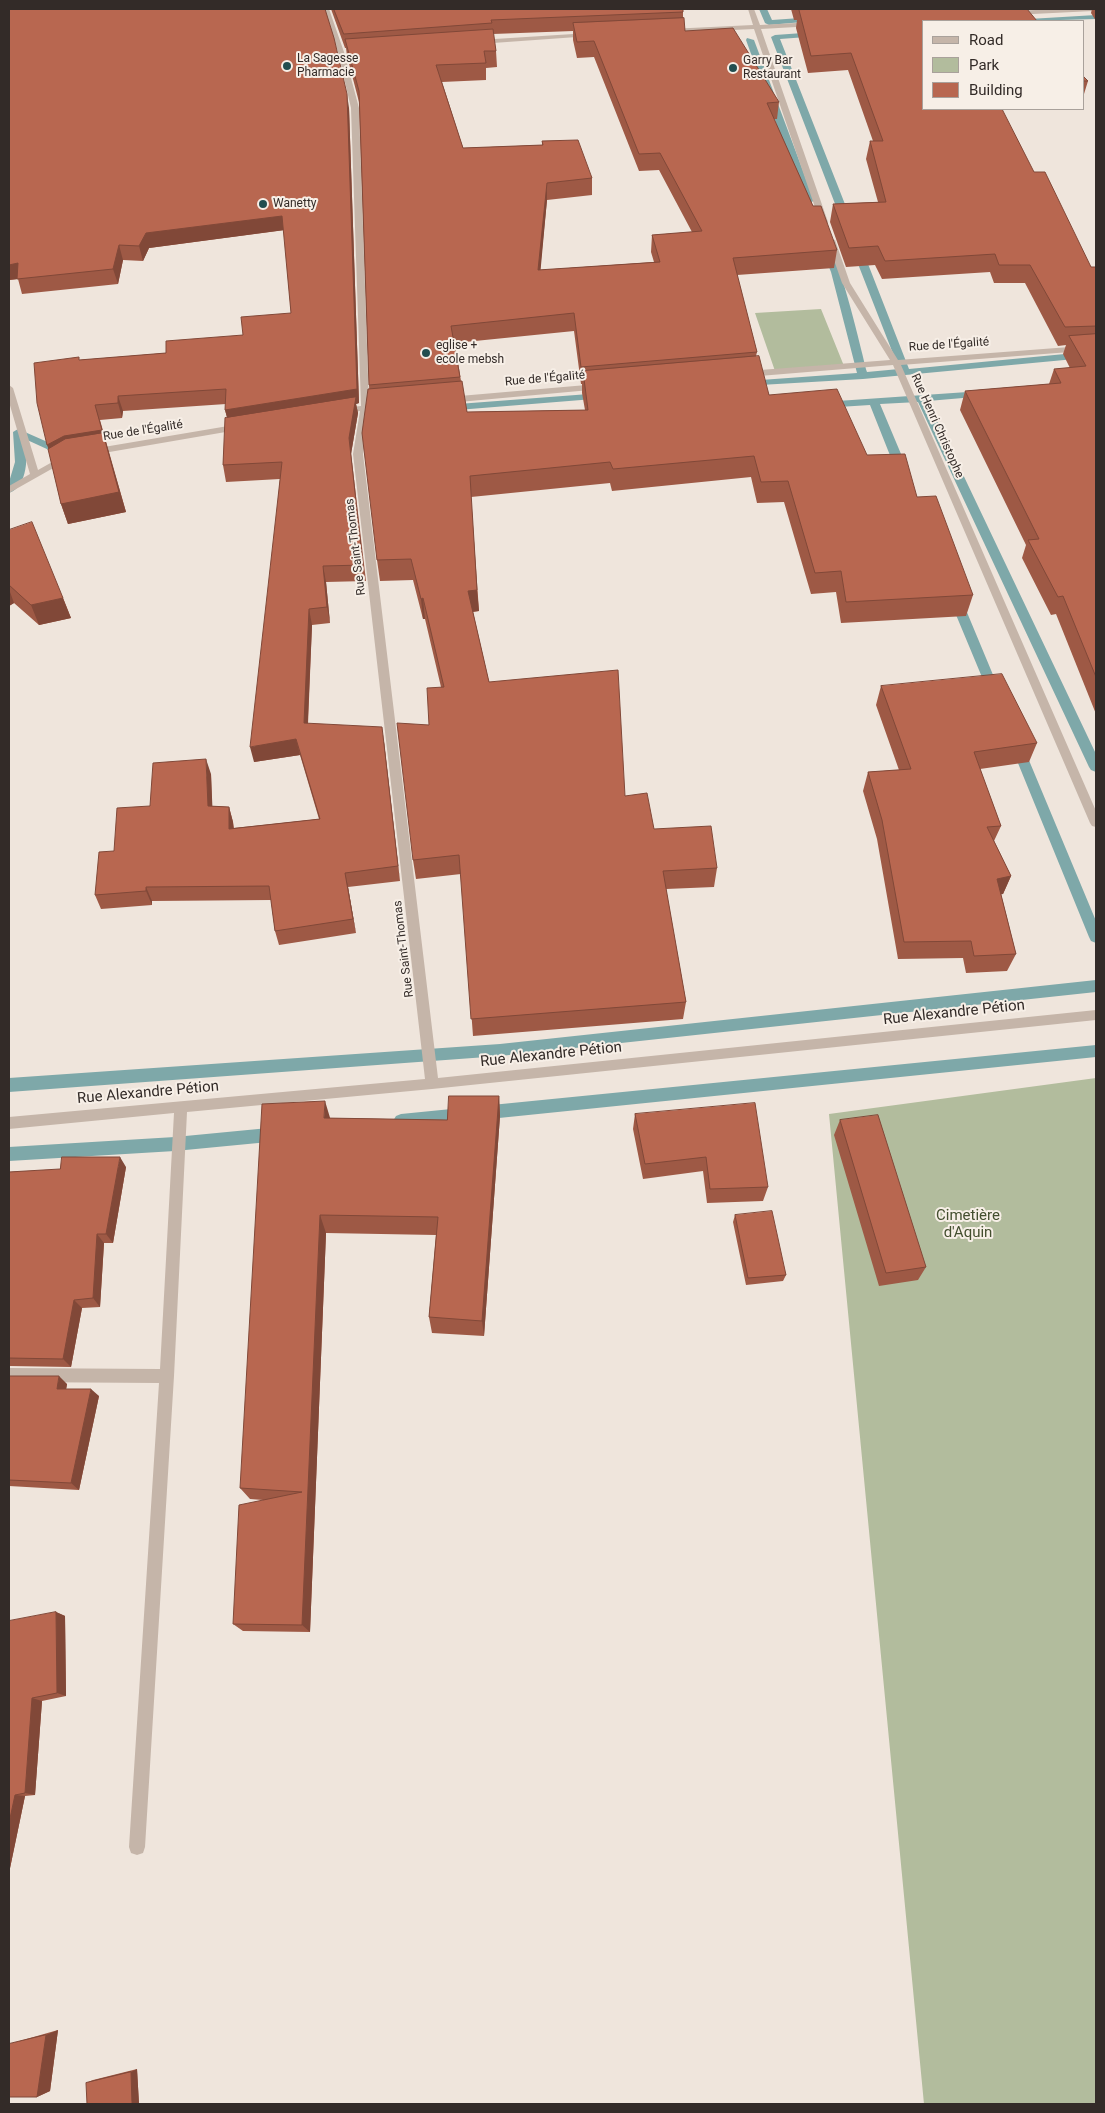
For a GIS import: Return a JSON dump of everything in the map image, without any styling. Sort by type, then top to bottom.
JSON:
[{"type":"street","name":"Rue Saint-Thomas","points":[[326,9],[345,52],[355,108],[364,407],[358,454],[432,1084]]},
{"type":"street","name":"Rue Henri Christophe","points":[[751,9],[811,187],[846,283],[895,361],[1096,823]]},
{"type":"street","points":[[1004,14],[1093,9]]},
{"type":"street","points":[[660,32],[818,24]]},
{"type":"street","points":[[475,42],[601,34]]},
{"type":"street","name":"Rue de l'Égalité","points":[[738,375],[895,361],[1096,347]]},
{"type":"street","name":"Rue de l'Égalité","points":[[443,400],[610,386]]},
{"type":"street","points":[[9,388],[35,475]]},
{"type":"street","points":[[335,412],[394,404]]},
{"type":"street","name":"Rue de l'Égalité","points":[[9,490],[69,456],[246,426]]},
{"type":"street","name":"Rue Alexandre Pétion","points":[[9,1123],[432,1084],[1096,1015]]},
{"type":"street","points":[[136,1847],[167,1376],[182,1106]]},
{"type":"street","points":[[9,1375],[167,1376]]},
{"type":"green space","points":[[821,309],[844,366],[775,371],[755,313]]},
{"type":"green space","name":"Cimetière d'Aquin","points":[[1096,1078],[1096,2104],[924,2104],[829,1114]]},
{"type":"building","points":[[9,9],[325,9],[347,94],[357,389],[225,410],[226,389],[118,396],[118,403],[95,405],[102,430],[64,436],[47,445],[37,403],[34,363],[79,357],[79,360],[166,353],[166,341],[243,335],[241,317],[291,313],[282,216],[146,233],[139,246],[119,245],[113,269],[17,279],[18,263],[9,265]]},
{"type":"building","points":[[334,9],[683,9],[683,12],[491,20],[492,23],[344,34]]},
{"type":"building","points":[[1027,9],[1036,20],[922,20],[922,110],[1003,110],[1034,172],[1045,172],[1091,267],[1096,267],[1096,326],[1065,327],[1030,265],[999,265],[995,254],[885,261],[878,246],[849,248],[833,204],[886,202],[870,141],[883,141],[851,53],[811,56],[799,10]]},
{"type":"building","points":[[684,18],[685,31],[733,28],[779,102],[767,103],[813,206],[821,206],[837,250],[733,258],[757,352],[581,367],[574,313],[451,326],[460,377],[369,385],[359,91],[345,39],[493,29],[496,51],[484,51],[486,63],[436,65],[463,148],[543,145],[542,141],[578,140],[592,178],[547,183],[538,270],[660,262],[652,235],[702,231],[660,153],[639,154],[594,41],[577,42],[573,23]]},
{"type":"building","points":[[1096,334],[1096,677],[1063,596],[1058,597],[1028,540],[1039,539],[965,391],[1061,383],[1054,369],[1086,366],[1069,336]]},
{"type":"building","points":[[759,356],[769,395],[837,389],[867,455],[905,454],[917,497],[936,496],[973,595],[846,602],[841,571],[815,573],[788,481],[761,482],[754,456],[613,469],[610,462],[470,476],[477,590],[468,591],[489,682],[618,670],[625,796],[647,793],[654,829],[711,826],[717,868],[663,871],[686,1002],[471,1019],[459,855],[413,860],[397,723],[429,725],[427,688],[444,687],[423,598],[421,599],[411,559],[377,560],[362,433],[368,389],[462,381],[467,412],[588,410],[583,371]]},
{"type":"building","points":[[356,397],[349,438],[363,565],[323,566],[327,607],[309,609],[304,723],[382,727],[398,866],[345,873],[353,919],[275,931],[269,886],[146,887],[146,891],[95,895],[99,852],[114,851],[117,808],[150,806],[153,763],[206,759],[208,806],[229,807],[229,829],[320,819],[296,739],[250,747],[282,462],[223,465],[225,418]]},
{"type":"building","points":[[103,433],[119,492],[61,504],[48,449],[65,439]]},
{"type":"building","points":[[32,522],[63,598],[31,605],[9,585],[9,530]]},
{"type":"building","points":[[1002,674],[1037,743],[974,752],[1001,826],[987,827],[1011,876],[997,879],[1016,954],[974,956],[971,941],[904,942],[882,820],[868,772],[911,769],[881,686]]},
{"type":"building","points":[[449,1096],[499,1096],[482,1321],[429,1317],[438,1217],[320,1215],[302,1625],[233,1624],[239,1505],[302,1492],[240,1488],[262,1104],[325,1101],[324,1118],[447,1120]]},
{"type":"building","points":[[755,1103],[768,1187],[710,1189],[706,1157],[645,1164],[635,1114]]},
{"type":"building","points":[[878,1115],[926,1267],[886,1273],[840,1120]]},
{"type":"building","points":[[62,1157],[120,1157],[106,1234],[97,1234],[93,1298],[74,1300],[63,1359],[9,1358],[9,1172],[60,1169]]},
{"type":"building","points":[[772,1211],[786,1275],[748,1278],[735,1215]]},
{"type":"building","points":[[9,1376],[59,1376],[57,1389],[91,1389],[71,1483],[9,1480]]},
{"type":"building","points":[[56,1612],[57,1693],[32,1698],[25,1793],[15,1795],[9,1823],[9,1621]]},
{"type":"building","points":[[46,2035],[37,2097],[9,2097],[9,2044]]},
{"type":"building","points":[[131,2072],[132,2104],[87,2104],[86,2083]]},
{"type":"waterway","points":[[763,9],[769,23],[814,19]]},
{"type":"waterway","points":[[1046,20],[1096,17]]},
{"type":"waterway","points":[[817,34],[775,37],[847,222]]},
{"type":"waterway","points":[[750,40],[809,200]]},
{"type":"waterway","points":[[856,246],[905,372]]},
{"type":"waterway","points":[[827,250],[836,272],[863,375]]},
{"type":"waterway","points":[[905,372],[1096,354]]},
{"type":"waterway","points":[[863,375],[905,372]]},
{"type":"waterway","points":[[747,384],[863,375]]},
{"type":"waterway","points":[[823,405],[982,394]]},
{"type":"waterway","points":[[445,408],[602,396]]},
{"type":"waterway","points":[[922,399],[1096,767]]},
{"type":"waterway","points":[[874,403],[903,473]]},
{"type":"waterway","points":[[9,489],[20,469],[21,447],[18,432],[64,453]]},
{"type":"waterway","points":[[955,598],[995,694]]},
{"type":"waterway","points":[[1017,746],[1096,937]]},
{"type":"waterway","points":[[9,1085],[500,1050],[1096,986]]},
{"type":"waterway","points":[[401,1121],[1096,1051]]},
{"type":"waterway","points":[[9,1154],[175,1144],[279,1134]]},
{"type":"place","name":"La Sagesse Pharmacie","points":[[287,66]]},
{"type":"place","name":"Garry Bar Restaurant","points":[[733,68]]},
{"type":"place","name":"Wanetty","points":[[263,204]]},
{"type":"place","name":"eglise + ecole mebsh","points":[[426,353]]}]
